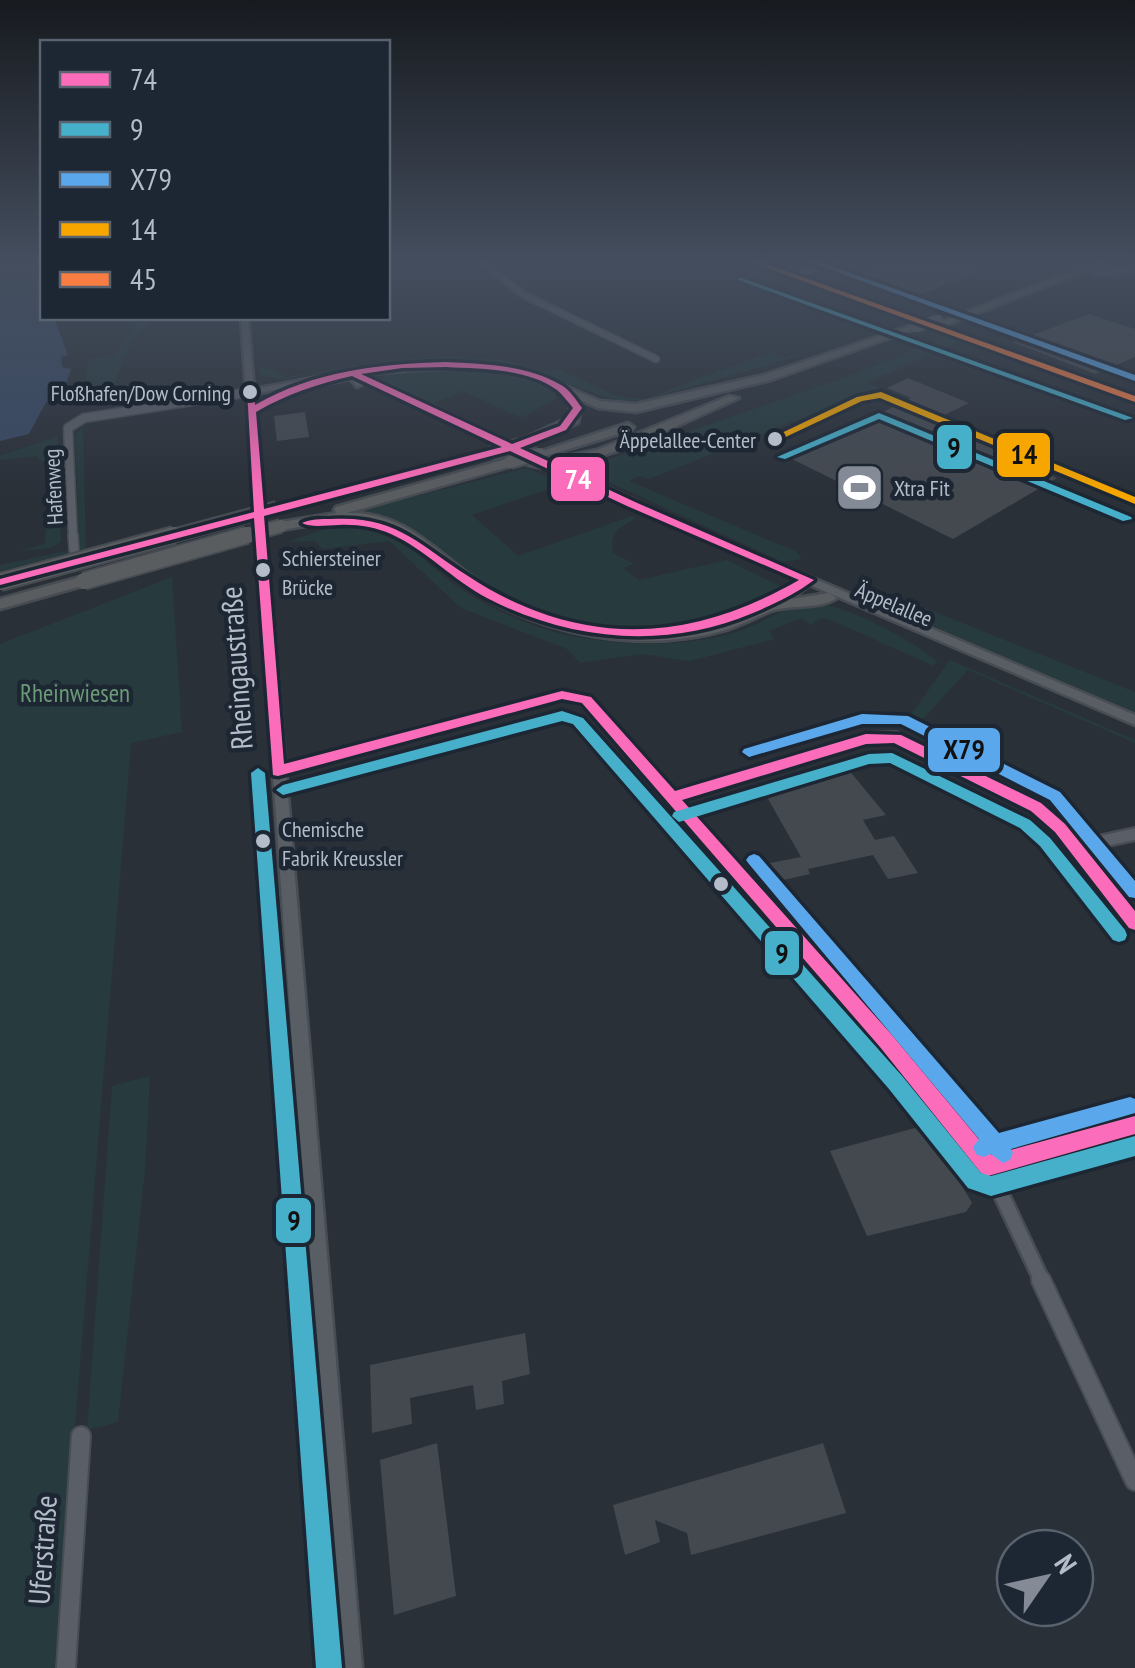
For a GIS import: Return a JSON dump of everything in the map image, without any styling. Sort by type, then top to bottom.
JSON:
[{"type":"highway","points":[[0,582],[767,378],[892,338]]},
{"type":"highway","points":[[533,458],[551,465],[590,455],[896,338]]},
{"type":"highway","points":[[316,383],[392,368],[490,368],[524,374],[620,408],[684,398]]},
{"type":"highway","points":[[374,385],[374,376],[392,368]]},
{"type":"highway","points":[[0,604],[533,458],[766,386]]},
{"type":"highway","points":[[520,445],[574,420],[576,403],[566,391]]},
{"type":"highway","points":[[590,455],[582,472],[603,491]]},
{"type":"highway","points":[[281,526],[344,517],[381,520],[410,536],[488,594],[543,618],[587,630],[672,634],[710,627],[767,608],[828,598]]},
{"type":"highway","points":[[767,608],[804,583]]},
{"type":"main road","name":"Rheingaustraße","points":[[245,338],[349,1668]]},
{"type":"main road","points":[[969,338],[1135,398]]},
{"type":"main road","points":[[249,376],[297,382]]},
{"type":"main road","points":[[250,392],[355,376]]},
{"type":"main road","name":"Äppelallee","points":[[355,376],[804,583],[1135,720]]},
{"type":"main road","name":"Äppelallee","points":[[355,376],[804,583],[828,598],[1135,729]]},
{"type":"main road","points":[[250,392],[316,383]]},
{"type":"main road","points":[[252,411],[261,400],[281,390]]},
{"type":"street","points":[[611,338],[656,360]]},
{"type":"street","name":"Hafenweg","points":[[74,550],[68,428],[84,418],[250,392]]},
{"type":"street","points":[[278,771],[562,696],[589,702],[988,1166],[1135,1481]]},
{"type":"street","points":[[673,797],[866,739],[888,736],[1030,804],[1075,847],[1135,923]]},
{"type":"street","points":[[1075,847],[1135,834]]},
{"type":"street","points":[[988,1166],[1135,1126]]},
{"type":"street","name":"Uferstraße","points":[[66,1668],[80,1436]]},
{"type":"green space","points":[[127,338],[135,338],[109,396],[83,398],[89,359],[116,355]]},
{"type":"green space","points":[[850,338],[640,401],[617,400],[514,368],[464,361],[360,367],[281,379],[263,376],[257,365],[287,377],[389,360],[450,356],[502,360],[549,372],[558,369],[616,396],[644,399],[770,352],[783,358]]},
{"type":"green space","points":[[943,338],[963,340],[867,383],[885,391],[862,394],[649,479],[640,476],[629,481],[797,552],[802,559],[783,562],[593,475],[593,466],[601,462],[849,376]]},
{"type":"green space","points":[[431,368],[517,373],[547,387],[557,398],[521,418],[463,391],[436,402],[438,408],[377,382],[388,372]]},
{"type":"green space","points":[[83,427],[86,548],[0,571],[0,565],[79,548],[75,437]]},
{"type":"green space","points":[[58,436],[61,542],[51,548],[20,551],[45,544],[48,466],[36,456],[0,460],[0,456]]},
{"type":"green space","points":[[527,468],[563,484],[472,515],[518,556],[632,516],[636,518],[620,528],[612,546],[613,553],[634,564],[623,568],[639,580],[727,560],[786,589],[756,607],[722,619],[645,628],[605,625],[532,607],[501,593],[411,531],[372,516],[349,513]]},
{"type":"green space","points":[[342,523],[381,529],[396,536],[478,599],[522,621],[568,635],[641,644],[680,643],[736,632],[785,611],[815,604],[862,617],[937,661],[934,666],[833,621],[822,618],[811,625],[801,618],[769,631],[774,639],[690,661],[642,654],[580,663],[567,649],[461,608],[389,541],[323,549],[315,541],[287,542]]},
{"type":"green space","name":"Rheinwiesen","points":[[172,577],[182,732],[131,743],[55,1668],[0,1668],[0,644]]},
{"type":"green space","points":[[900,598],[1135,692],[1135,712],[941,630],[893,602]]},
{"type":"green space","points":[[950,660],[1135,743],[968,670],[910,733],[901,728]]},
{"type":"green space","points":[[150,1076],[145,1170],[118,1422],[87,1430],[112,1086]]},
{"type":"water","points":[[0,338],[62,338],[68,355],[61,357],[62,367],[71,369],[62,396],[46,402],[29,434],[0,441]]},
{"type":"building","points":[[1024,338],[1135,338],[1135,357],[1095,374],[1013,342]]},
{"type":"building","name":"Äppelallee-Center","points":[[908,378],[969,403],[932,421],[1057,478],[953,539],[790,458],[911,398],[887,388]]},
{"type":"building","points":[[305,412],[309,437],[277,441],[274,416]]},
{"type":"building","points":[[848,769],[886,815],[863,820],[875,840],[894,836],[918,873],[888,879],[873,855],[808,869],[810,874],[774,882],[760,865],[801,857],[763,790]]},
{"type":"building","points":[[915,1128],[943,1153],[972,1203],[966,1212],[867,1236],[830,1151]]},
{"type":"building","points":[[525,1333],[530,1374],[502,1381],[504,1404],[476,1410],[473,1385],[410,1398],[412,1424],[372,1433],[370,1365]]},
{"type":"building","points":[[437,1443],[456,1596],[394,1615],[380,1460]]},
{"type":"building","points":[[823,1443],[846,1513],[691,1555],[687,1533],[655,1520],[660,1542],[625,1555],[613,1505]]},
{"type":"transit line","name":"9","points":[[904,338],[1128,418]]},
{"type":"transit line","name":"45","points":[[965,338],[1135,399]]},
{"type":"transit line","name":"X79","points":[[1023,338],[1135,378]]},
{"type":"transit line","name":"74","points":[[0,582],[520,445],[563,428],[578,408],[557,386],[526,374],[446,364],[402,366],[316,381],[252,411]]},
{"type":"transit line","name":"74","points":[[351,372],[631,504],[808,580]]},
{"type":"transit line","name":"74","points":[[250,392],[278,771]]},
{"type":"transit line","name":"14","points":[[774,439],[860,399],[881,395],[1135,501]]},
{"type":"transit line","name":"9","points":[[782,457],[879,416],[1127,519]]},
{"type":"transit line","name":"74","points":[[307,523],[342,521],[391,530],[491,595],[571,626],[612,632],[652,633],[732,618],[808,580]]},
{"type":"transit line","name":"74","points":[[278,771],[562,695],[586,700],[886,1041],[988,1166]]},
{"type":"transit line","name":"9","points":[[283,790],[562,716],[578,721],[896,1083],[975,1181],[991,1186],[1135,1146]]},
{"type":"transit line","name":"X79","points":[[749,752],[862,719],[903,719],[1055,796],[1135,892]]},
{"type":"transit line","name":"74","points":[[673,797],[866,739],[896,738],[1036,807],[1060,828],[1135,923]]},
{"type":"transit line","name":"9","points":[[679,816],[869,759],[892,758],[1025,824],[1045,842],[1119,935]]},
{"type":"transit line","name":"9","points":[[258,773],[329,1668]]},
{"type":"transit line","name":"X79","points":[[754,860],[1003,1153]]},
{"type":"transit line","name":"X79","points":[[983,1147],[1130,1106]]},
{"type":"transit line","name":"74","points":[[988,1166],[1135,1125]]},
{"type":"place","name":"Floßhafen/Dow Corning","points":[[250,392]]},
{"type":"place","name":"Äppelallee-Center","points":[[775,439]]},
{"type":"place","name":"Xtra Fit","points":[[859,488]]},
{"type":"place","name":"Schiersteiner Brücke","points":[[263,570]]},
{"type":"place","name":"Chemische Fabrik Kreussler","points":[[263,841]]}]
